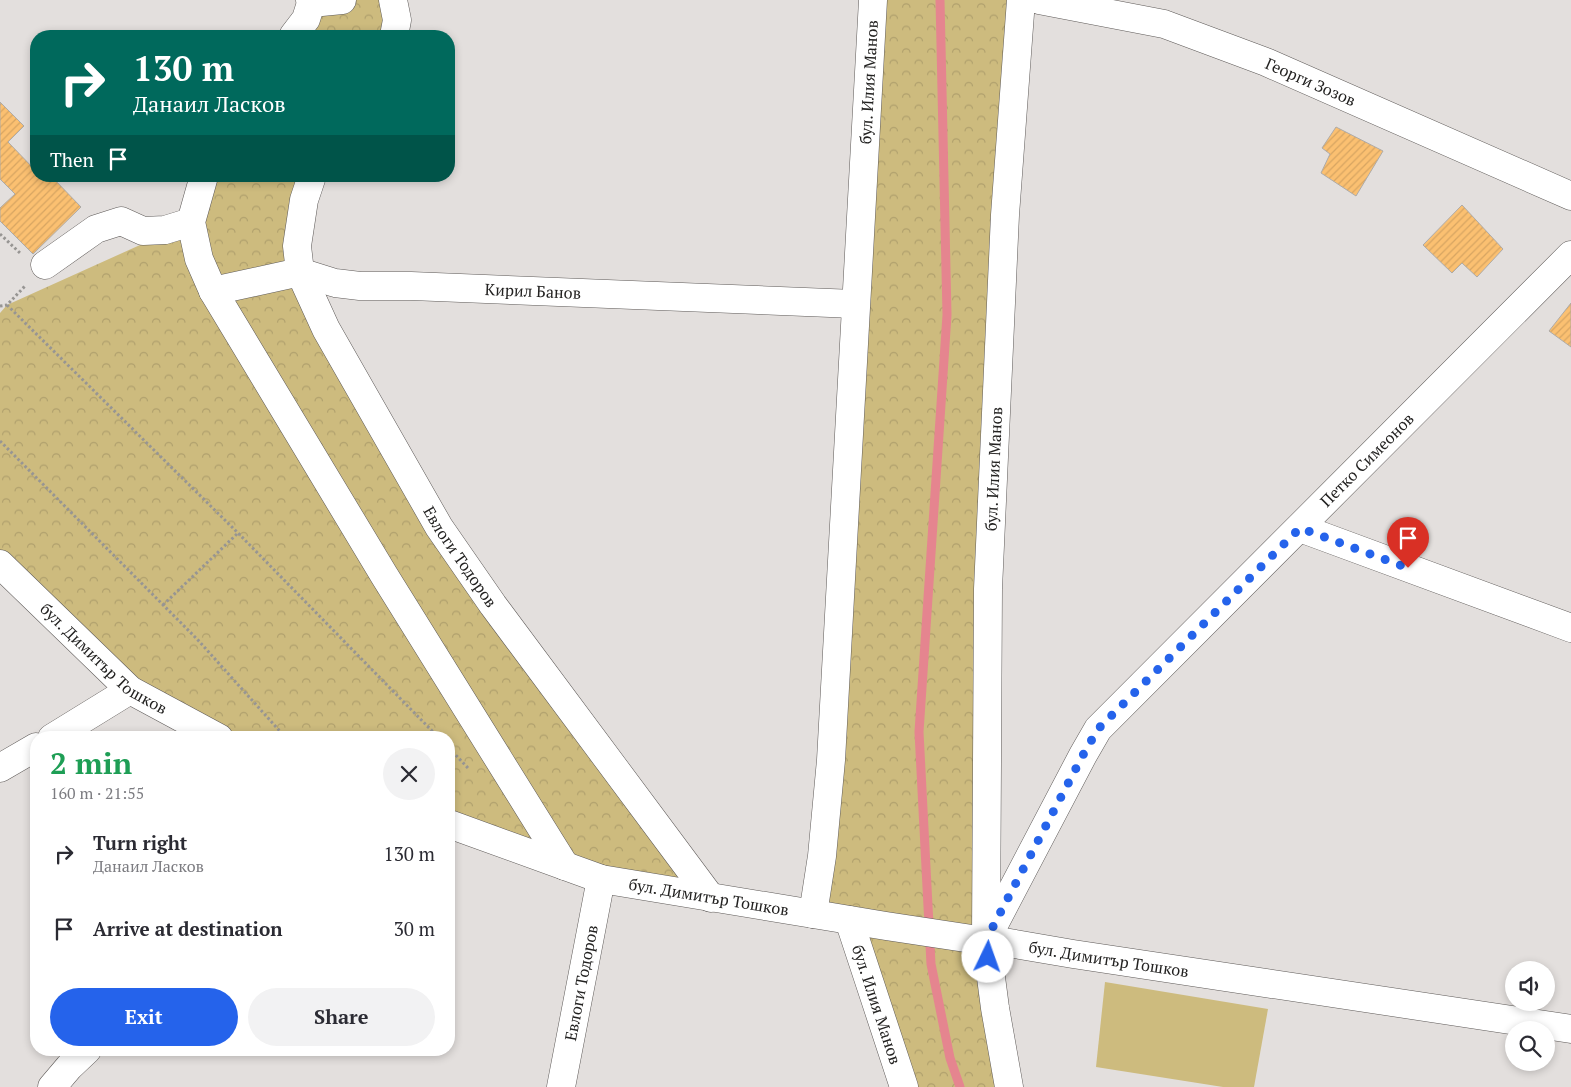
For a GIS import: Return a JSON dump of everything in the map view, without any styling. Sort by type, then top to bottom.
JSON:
[{"type":"street","points":[[298,30],[306,19],[311,1],[342,0]]},
{"type":"street","points":[[393,0],[397,20],[395,30]]},
{"type":"street","name":"бул. Илия Манов","points":[[813,914],[822,856],[830,760],[873,0]]},
{"type":"street","name":"бул. Илия Манов","points":[[1009,1087],[995,1008],[979,939],[988,589],[1005,215],[1021,0]]},
{"type":"street","name":"Георги Зозов","points":[[1039,0],[1164,24],[1275,66],[1571,196]]},
{"type":"street","points":[[202,182],[191,222],[199,259],[213,291],[379,567],[565,866]]},
{"type":"street","name":"Евлоги Тодоров","points":[[310,182],[304,200],[297,246],[300,272],[326,329],[439,527],[493,605],[711,898]]},
{"type":"street","points":[[45,265],[96,229],[121,221],[143,231],[165,230],[191,222]]},
{"type":"street","name":"Петко Симеонов","points":[[979,939],[1098,729],[1571,255]]},
{"type":"street","name":"Кирил Банов","points":[[213,291],[300,272],[335,283],[360,286],[411,286],[855,304]]},
{"type":"street","points":[[1300,528],[1571,628]]},
{"type":"street","name":"бул. Димитър Тошков","points":[[0,564],[130,690],[206,731]]},
{"type":"street","points":[[63,731],[130,690]]},
{"type":"street","points":[[0,768],[30,750]]},
{"type":"street","name":"бул. Димитър Тошков","points":[[455,826],[602,879],[886,926],[1571,1029]]},
{"type":"street","name":"Евлоги Тодоров","points":[[561,1087],[602,879]]},
{"type":"street","name":"бул. Илия Манов","points":[[849,920],[904,1087]]},
{"type":"street","points":[[52,1087],[81,1056]]},
{"type":"path","points":[[0,306],[7,305],[238,533],[432,731]]},
{"type":"path","points":[[0,441],[197,639],[280,731]]},
{"type":"path","points":[[163,605],[238,533]]},
{"type":"green space","points":[[310,0],[393,0],[394,30],[296,30]]},
{"type":"green space","points":[[873,0],[1021,0],[986,939],[1009,1087],[904,1087],[849,921],[813,914]]},
{"type":"green space","points":[[202,182],[311,182],[297,247],[383,431],[711,898],[455,826],[455,731],[208,731],[130,690],[0,564],[0,313],[7,305],[191,222]]},
{"type":"green space","points":[[1105,982],[1268,1009],[1254,1087],[1223,1087],[1096,1067]]},
{"type":"building","points":[[0,102],[24,126],[8,142],[30,165],[30,182],[57,182],[81,207],[33,254],[0,221],[0,208],[15,194],[0,179]]},
{"type":"building","points":[[1336,127],[1383,151],[1356,196],[1321,173],[1330,154],[1322,148]]},
{"type":"building","points":[[1462,205],[1503,249],[1477,277],[1462,263],[1452,273],[1423,245]]},
{"type":"building","points":[[1571,303],[1571,347],[1549,331]]},
{"type":"waterway","points":[[940,0],[947,315],[919,732],[931,964],[950,1058],[960,1087]]},
{"type":"route","points":[[988,957],[986,940],[1098,729],[1300,528],[1408,568]]}]
